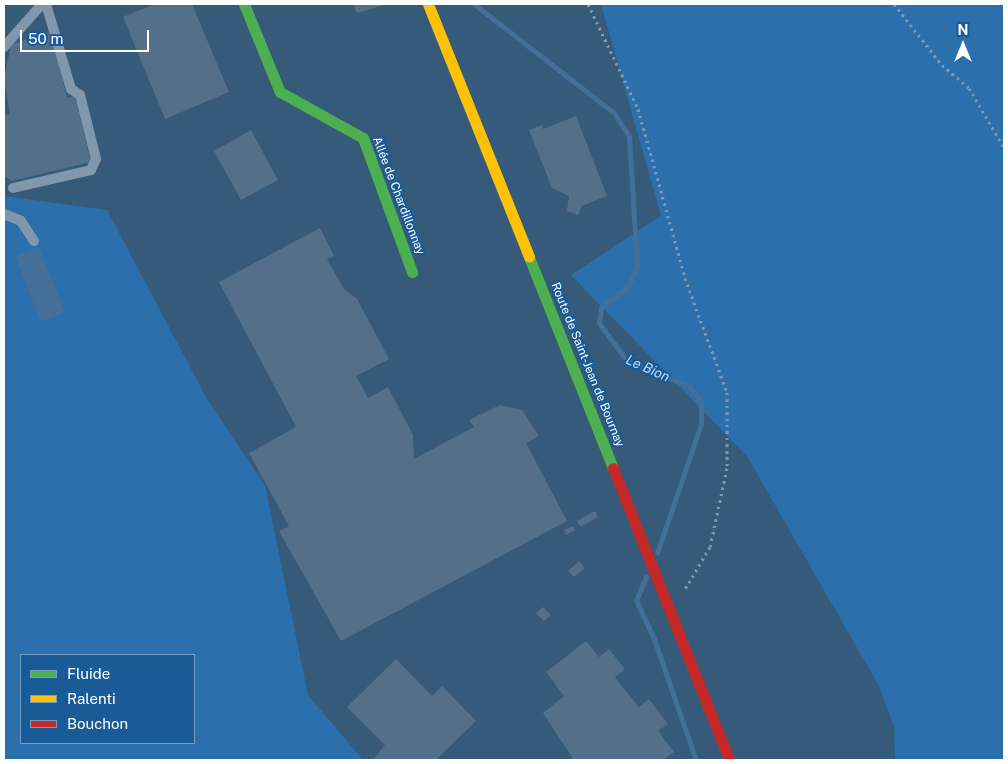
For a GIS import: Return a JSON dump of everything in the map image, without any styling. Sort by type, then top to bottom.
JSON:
[{"type":"main road","name":"Allée de Chardillonnay","points":[[244,4],[280,92],[363,138],[412,272]]},
{"type":"main road","name":"Route de Saint-Jean de Bournay","points":[[428,4],[729,760]]},
{"type":"lane","points":[[4,47],[42,4]]},
{"type":"lane","points":[[13,188],[91,170],[96,159],[80,95],[71,89],[46,4]]},
{"type":"lane","points":[[4,214],[21,221],[34,241]]},
{"type":"path","points":[[588,4],[638,110],[687,284],[727,392],[727,468],[710,547],[670,614]]},
{"type":"path","points":[[894,4],[942,65],[969,88],[1004,148]]},
{"type":"shaded area","points":[[601,4],[1004,4],[1004,760],[895,760],[894,727],[879,686],[747,456],[571,275],[661,216]]},
{"type":"shaded area","points":[[4,196],[107,210],[207,399],[265,486],[308,695],[363,760],[4,760]]},
{"type":"shaded area","points":[[39,247],[65,312],[41,322],[15,256]]},
{"type":"building","points":[[155,4],[192,4],[229,92],[165,119],[123,17]]},
{"type":"building","points":[[353,4],[388,4],[357,13]]},
{"type":"building","points":[[46,32],[52,35],[67,98],[75,96],[91,162],[12,181],[4,176],[4,115],[10,114],[4,78],[11,45]]},
{"type":"building","points":[[576,116],[607,196],[582,206],[578,215],[567,211],[569,196],[552,188],[529,130],[542,125],[543,129]]},
{"type":"building","points":[[251,130],[278,180],[241,200],[214,151]]},
{"type":"building","points":[[320,228],[334,256],[327,259],[344,289],[357,299],[389,359],[356,376],[368,398],[388,387],[413,435],[414,459],[474,427],[469,420],[500,405],[522,410],[539,436],[526,443],[567,521],[341,641],[279,531],[289,526],[249,453],[296,427],[219,282]]},
{"type":"building","points":[[595,511],[598,517],[580,527],[577,521]]},
{"type":"building","points":[[573,526],[575,530],[566,535],[564,530]]},
{"type":"building","points":[[579,561],[585,568],[574,577],[568,571]]},
{"type":"building","points":[[543,607],[551,615],[544,621],[536,613]]},
{"type":"building","points":[[586,641],[599,657],[609,649],[625,669],[615,677],[617,680],[639,707],[649,699],[668,724],[658,731],[674,752],[663,760],[574,760],[543,713],[564,696],[546,672]]},
{"type":"building","points":[[396,659],[432,696],[442,686],[476,721],[436,760],[373,760],[385,745],[347,707]]},
{"type":"waterway","name":"Le Bion","points":[[474,4],[614,113],[629,136],[637,266],[629,285],[601,308],[599,323],[627,361],[689,386],[701,402],[701,424],[657,553]]},
{"type":"waterway","name":"Le Bion","points":[[646,577],[636,600],[654,639],[696,760]]},
{"type":"traffic: fast","points":[[244,4],[280,92],[363,138],[412,272]]},
{"type":"traffic: fast","points":[[529,257],[613,468]]},
{"type":"traffic: slow","points":[[428,4],[529,257]]},
{"type":"traffic: jam","points":[[613,468],[729,760]]}]
